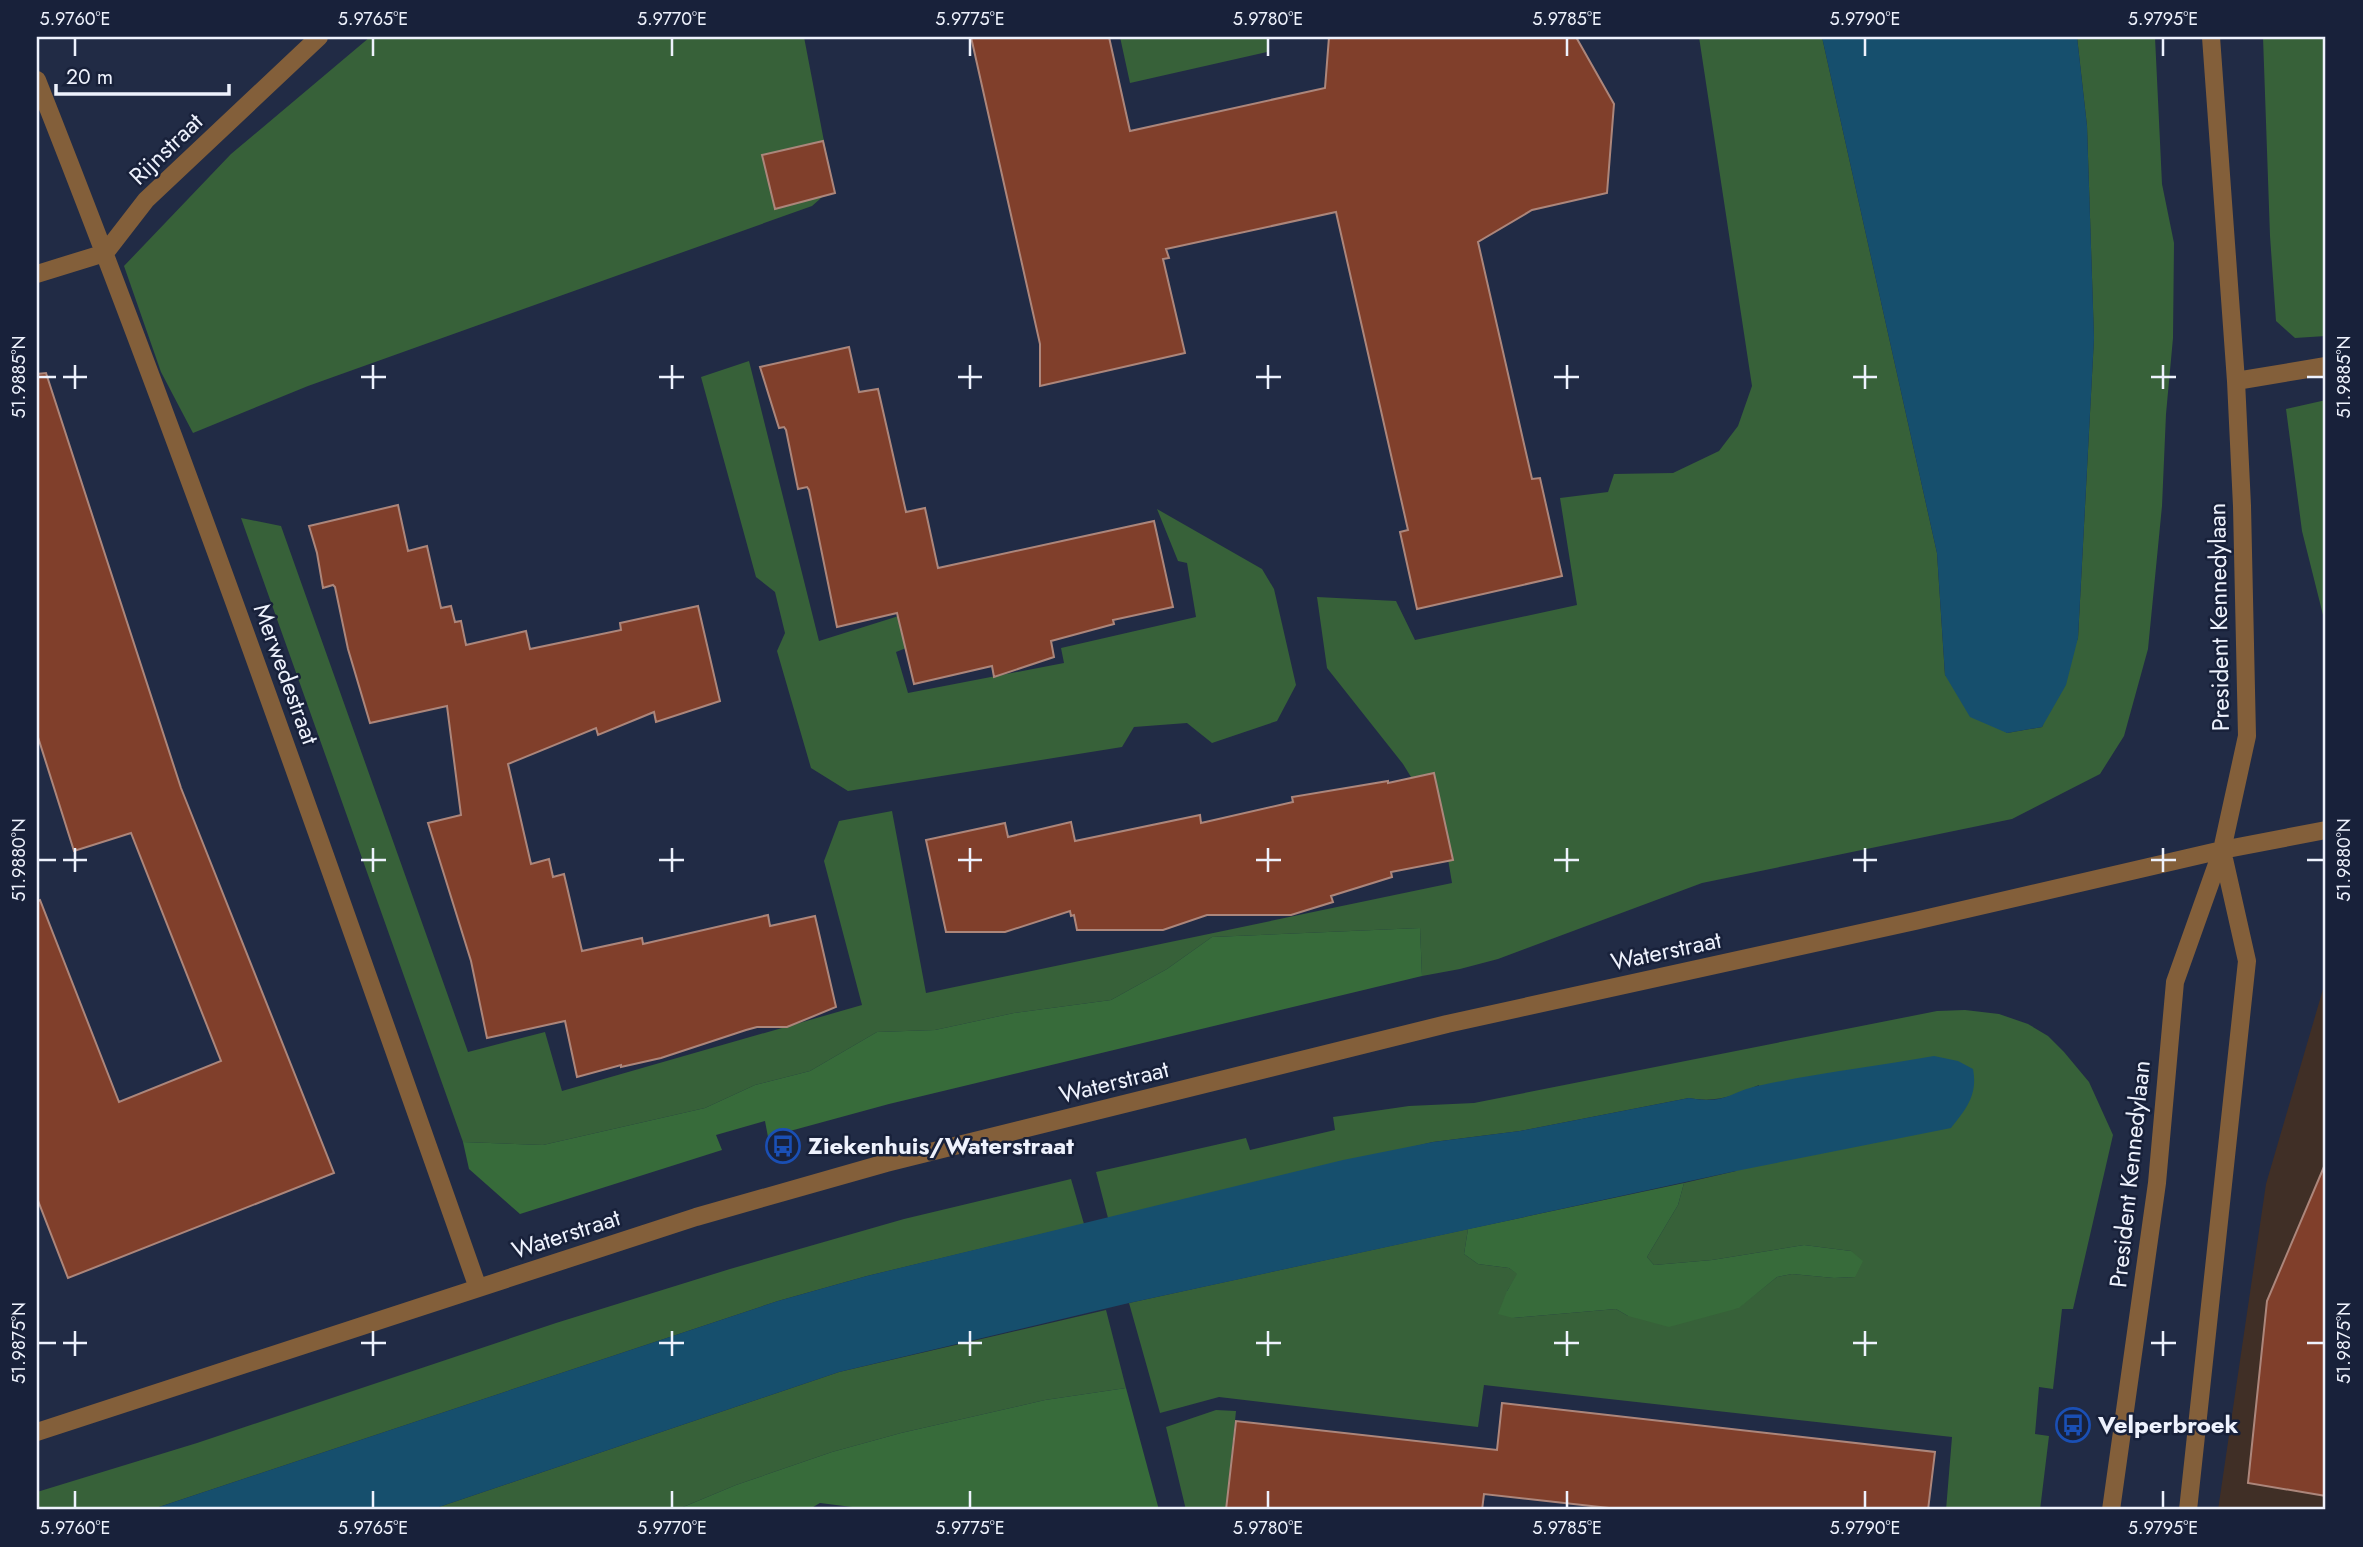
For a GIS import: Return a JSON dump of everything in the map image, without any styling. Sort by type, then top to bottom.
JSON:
[{"type":"street","name":"Rijnstraat","points":[[105,253],[146,200],[319,37]]},
{"type":"street","name":"President Kennedylaan","points":[[2111,1510],[2157,1183],[2175,982],[2222,850],[2247,736],[2242,506],[2236,381],[2211,37]]},
{"type":"street","name":"Merwedestraat","points":[[37,80],[105,253],[253,651],[478,1288]]},
{"type":"street","points":[[37,274],[105,253]]},
{"type":"street","points":[[2236,381],[2326,366]]},
{"type":"street","name":"Waterstraat","points":[[37,1432],[696,1217],[886,1163],[1447,1024],[2222,850],[2326,831]]},
{"type":"street","name":"President Kennedylaan","points":[[2188,1510],[2248,961],[2222,850]]},
{"type":"shaded area","points":[[2326,979],[2326,1510],[2218,1510],[2266,1184]]},
{"type":"green space","points":[[370,37],[804,37],[827,157],[829,191],[812,206],[308,386],[193,433],[161,372],[124,266],[231,154]]},
{"type":"green space","points":[[1120,37],[1267,37],[1267,52],[1130,83]]},
{"type":"green space","points":[[1699,37],[1822,37],[1937,553],[1945,675],[2007,733],[2042,727],[2078,638],[2094,338],[2087,126],[2077,37],[2155,37],[2162,184],[2174,243],[2173,338],[2162,506],[2148,649],[2124,736],[2100,774],[2012,819],[1702,883],[1498,959],[1460,969],[1422,976],[1420,928],[1212,937],[1167,969],[1111,1000],[1014,1013],[935,1030],[877,1032],[810,1071],[755,1085],[705,1108],[543,1145],[463,1142],[241,518],[281,526],[468,1052],[545,1032],[562,1091],[862,1005],[824,861],[839,821],[892,811],[926,993],[1452,883],[1443,829],[1403,764],[1327,668],[1317,597],[1396,601],[1415,640],[1577,605],[1560,498],[1608,492],[1614,474],[1673,473],[1719,451],[1738,426],[1752,386]]},
{"type":"green space","points":[[2263,37],[2326,37],[2326,336],[2295,338],[2276,321],[2270,236]]},
{"type":"green space","points":[[749,361],[819,641],[905,614],[911,646],[896,652],[908,693],[1064,663],[1061,648],[1196,617],[1187,563],[1178,561],[1157,509],[1262,569],[1274,589],[1296,685],[1277,721],[1212,743],[1187,723],[1134,727],[1122,747],[848,791],[811,768],[777,651],[785,633],[775,592],[756,577],[701,377]]},
{"type":"green space","points":[[2326,400],[2326,627],[2302,531],[2286,409]]},
{"type":"green space","points":[[1420,928],[1422,976],[889,1104],[768,1137],[765,1121],[716,1135],[722,1150],[520,1214],[469,1169],[463,1142],[543,1145],[705,1108],[755,1085],[810,1071],[877,1032],[935,1030],[1014,1013],[1111,1000],[1167,969],[1212,937]]},
{"type":"green space","points":[[1965,1010],[1999,1014],[2028,1024],[2048,1036],[2089,1082],[2113,1135],[2073,1309],[2062,1309],[2053,1389],[2039,1387],[2035,1434],[2049,1436],[2040,1510],[1946,1510],[1952,1437],[1484,1385],[1478,1427],[1219,1397],[1160,1413],[1129,1303],[1468,1229],[1464,1254],[1478,1264],[1509,1268],[1518,1274],[1507,1291],[1513,1318],[1616,1309],[1628,1316],[1738,1308],[1777,1277],[1792,1274],[1855,1277],[1851,1251],[1804,1245],[1712,1260],[1654,1265],[1647,1257],[1678,1205],[1684,1183],[1736,1171],[1759,1085],[1716,1099],[1689,1098],[1520,1131],[1433,1142],[1108,1218],[1096,1172],[1246,1138],[1250,1150],[1335,1130],[1333,1117],[1409,1106],[1474,1103],[1937,1011]]},
{"type":"green space","points":[[1071,1179],[1084,1224],[867,1276],[778,1301],[150,1510],[37,1510],[37,1492],[197,1443],[556,1323],[904,1219]]},
{"type":"green space","points":[[1684,1183],[1678,1205],[1647,1257],[1654,1265],[1712,1260],[1804,1245],[1851,1251],[1863,1261],[1855,1277],[1792,1274],[1777,1277],[1739,1308],[1669,1327],[1628,1316],[1616,1309],[1513,1318],[1498,1314],[1517,1274],[1509,1268],[1478,1264],[1464,1254],[1468,1229]]},
{"type":"green space","points":[[1106,1310],[1126,1388],[1045,1400],[901,1433],[832,1452],[736,1485],[676,1510],[430,1510],[839,1372]]},
{"type":"green space","points":[[1126,1388],[1159,1510],[876,1510],[820,1503],[808,1510],[676,1510],[736,1485],[832,1452],[901,1433],[1045,1400]]},
{"type":"green space","points":[[1216,1410],[1236,1411],[1226,1510],[1186,1510],[1166,1427]]},
{"type":"water","points":[[1822,37],[2077,37],[2087,126],[2094,338],[2078,638],[2066,685],[2042,727],[2007,733],[1970,717],[1945,675],[1937,553]]},
{"type":"water","points":[[1934,1056],[1958,1061],[1973,1069],[1972,1094],[1966,1108],[1951,1128],[1736,1171],[1129,1303],[839,1372],[430,1510],[150,1510],[778,1301],[867,1276],[1343,1160],[1433,1142],[1520,1131],[1689,1098],[1720,1099],[1783,1081]]},
{"type":"building","points":[[971,37],[1109,37],[1130,131],[1325,88],[1329,37],[1576,37],[1614,104],[1607,193],[1532,210],[1478,242],[1532,479],[1540,478],[1562,576],[1417,609],[1400,532],[1408,530],[1336,212],[1166,249],[1169,258],[1163,259],[1185,353],[1040,386],[1040,344]]},
{"type":"building","points":[[823,141],[835,193],[775,209],[762,155]]},
{"type":"building","points":[[849,347],[859,392],[878,389],[906,512],[925,508],[938,568],[1154,521],[1173,607],[1113,620],[1114,624],[1051,641],[1054,657],[994,677],[992,666],[914,684],[897,613],[837,627],[809,490],[807,487],[798,489],[786,430],[784,427],[779,428],[760,367]]},
{"type":"building","points":[[46,373],[181,788],[334,1173],[68,1278],[37,1198],[37,901],[40,900],[119,1102],[221,1061],[131,833],[74,851],[37,734],[37,374]]},
{"type":"building","points":[[398,505],[408,551],[427,546],[441,608],[451,606],[455,622],[461,621],[466,645],[526,631],[530,649],[621,630],[620,623],[698,606],[720,701],[656,722],[654,712],[598,735],[596,728],[508,764],[531,864],[549,859],[553,877],[564,874],[582,951],[642,938],[643,944],[768,915],[770,926],[815,916],[836,1007],[787,1027],[757,1027],[661,1058],[577,1077],[565,1021],[487,1038],[471,961],[428,823],[461,815],[447,706],[370,723],[348,649],[335,587],[333,585],[323,588],[309,526]]},
{"type":"building","points":[[1434,773],[1453,860],[1391,872],[1392,877],[1331,896],[1333,902],[1291,915],[1207,915],[1163,930],[1077,930],[1074,915],[1071,916],[1070,911],[1005,932],[946,932],[926,840],[1005,823],[1008,837],[1071,822],[1075,841],[1200,815],[1201,823],[1293,802],[1292,797],[1388,783]]},
{"type":"building","points":[[2326,1162],[2326,1496],[2248,1483],[2267,1301]]},
{"type":"building","points":[[1502,1403],[1935,1452],[1928,1510],[1627,1510],[1484,1494],[1482,1510],[1226,1510],[1236,1421],[1497,1450]]},
{"type":"place","name":"Ziekenhuis/Waterstraat","points":[[783,1146]]},
{"type":"place","name":"Velperbroek","points":[[2073,1425]]}]
